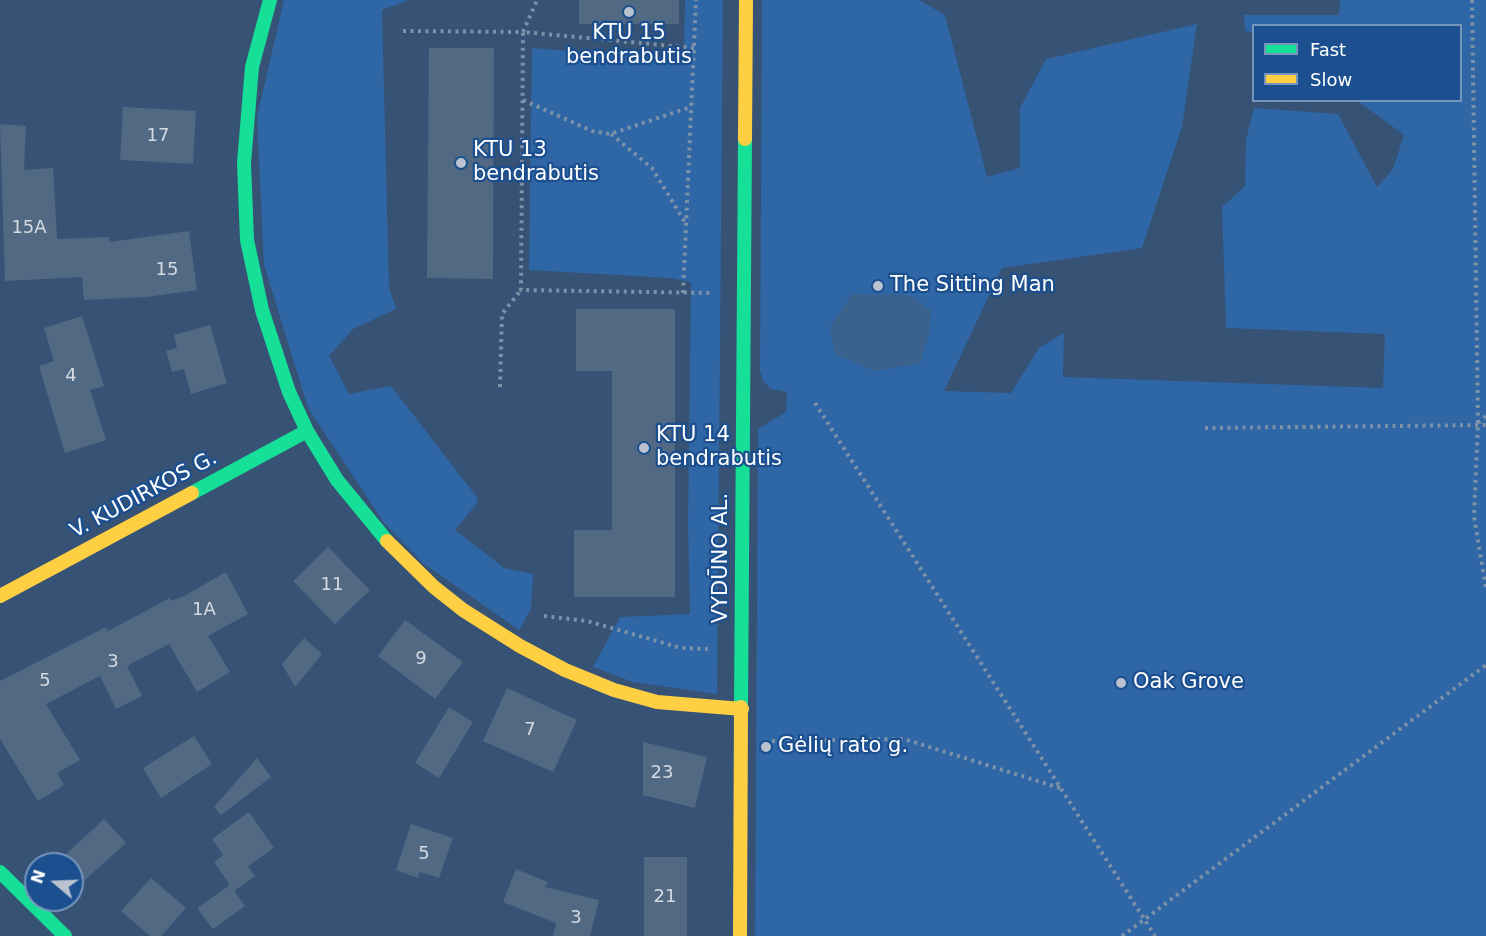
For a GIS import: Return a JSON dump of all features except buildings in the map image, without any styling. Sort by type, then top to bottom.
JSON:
[{"type":"street","points":[[270,0],[261,25],[251,78],[244,163],[247,240],[274,352],[308,431],[337,480],[392,547],[434,587],[463,610],[543,658],[614,690],[657,702],[742,709]]},
{"type":"street","name":"VYDŪNO AL.","points":[[740,936],[746,0]]},
{"type":"street","name":"V. KUDIRKOS G.","points":[[0,596],[308,431]]},
{"type":"street","points":[[0,872],[66,936]]},
{"type":"path","points":[[500,387],[502,314],[521,290],[524,32],[537,0]]},
{"type":"path","points":[[683,292],[696,0]]},
{"type":"path","points":[[1472,0],[1478,423],[1474,516],[1486,589]]},
{"type":"path","points":[[403,31],[524,32],[694,48]]},
{"type":"path","points":[[523,100],[592,131],[610,134],[691,107]]},
{"type":"path","points":[[610,134],[652,168],[686,224]]},
{"type":"path","points":[[521,290],[744,293]]},
{"type":"path","points":[[814,402],[1155,936]]},
{"type":"path","points":[[1478,423],[1486,417]]},
{"type":"path","points":[[1205,428],[1478,423],[1486,425]]},
{"type":"path","points":[[544,616],[586,621],[681,648],[742,650]]},
{"type":"path","points":[[1122,936],[1486,665]]},
{"type":"path","points":[[741,742],[904,740],[1060,788]]},
{"type":"shaded area","points":[[284,0],[409,0],[382,10],[389,287],[396,309],[353,329],[329,356],[349,394],[391,386],[476,496],[478,502],[455,530],[504,568],[533,574],[531,609],[519,630],[424,564],[384,523],[308,408],[264,265],[257,117]]},
{"type":"shaded area","points":[[685,0],[723,0],[717,694],[633,682],[593,667],[620,617],[690,614],[688,526],[691,282],[670,278],[529,270],[532,48],[684,60]]},
{"type":"shaded area","name":"Oak Grove","points":[[762,0],[919,0],[945,15],[987,177],[1020,168],[1020,108],[1046,59],[1197,24],[1182,127],[1142,248],[1002,268],[944,391],[1011,393],[1039,348],[1064,333],[1063,377],[1383,388],[1385,334],[1226,328],[1222,207],[1245,186],[1246,140],[1254,108],[1338,114],[1377,187],[1393,169],[1404,135],[1359,102],[1462,102],[1462,24],[1252,24],[1252,32],[1245,31],[1244,15],[1339,15],[1340,0],[1486,0],[1486,936],[755,936],[758,429],[786,412],[787,392],[771,389],[763,381],[760,371]]},
{"type":"shaded area","points":[[852,294],[911,295],[931,311],[929,334],[920,363],[875,371],[835,354],[830,327]]},
{"type":"traffic: fast","points":[[270,0],[252,67],[244,163],[247,240],[262,310],[289,392],[307,431],[337,480],[387,541]]},
{"type":"traffic: fast","points":[[741,707],[745,139]]},
{"type":"traffic: fast","points":[[192,493],[307,431]]},
{"type":"traffic: fast","points":[[0,872],[65,936]]},
{"type":"traffic: slow","points":[[745,139],[746,0]]},
{"type":"traffic: slow","points":[[0,596],[192,493]]},
{"type":"traffic: slow","points":[[387,541],[434,587],[463,610],[520,646],[565,670],[614,690],[657,702],[742,709]]},
{"type":"traffic: slow","points":[[740,936],[741,707]]},
{"type":"place","name":"KTU 15 bendrabutis","points":[[629,12]]},
{"type":"place","name":"KTU 13 bendrabutis","points":[[461,163]]},
{"type":"place","name":"The Sitting Man","points":[[878,286]]},
{"type":"place","name":"KTU 14 bendrabutis","points":[[644,448]]},
{"type":"place","name":"Oak Grove","points":[[1121,683]]},
{"type":"place","name":"Gėlių rato g.","points":[[766,747]]}]
